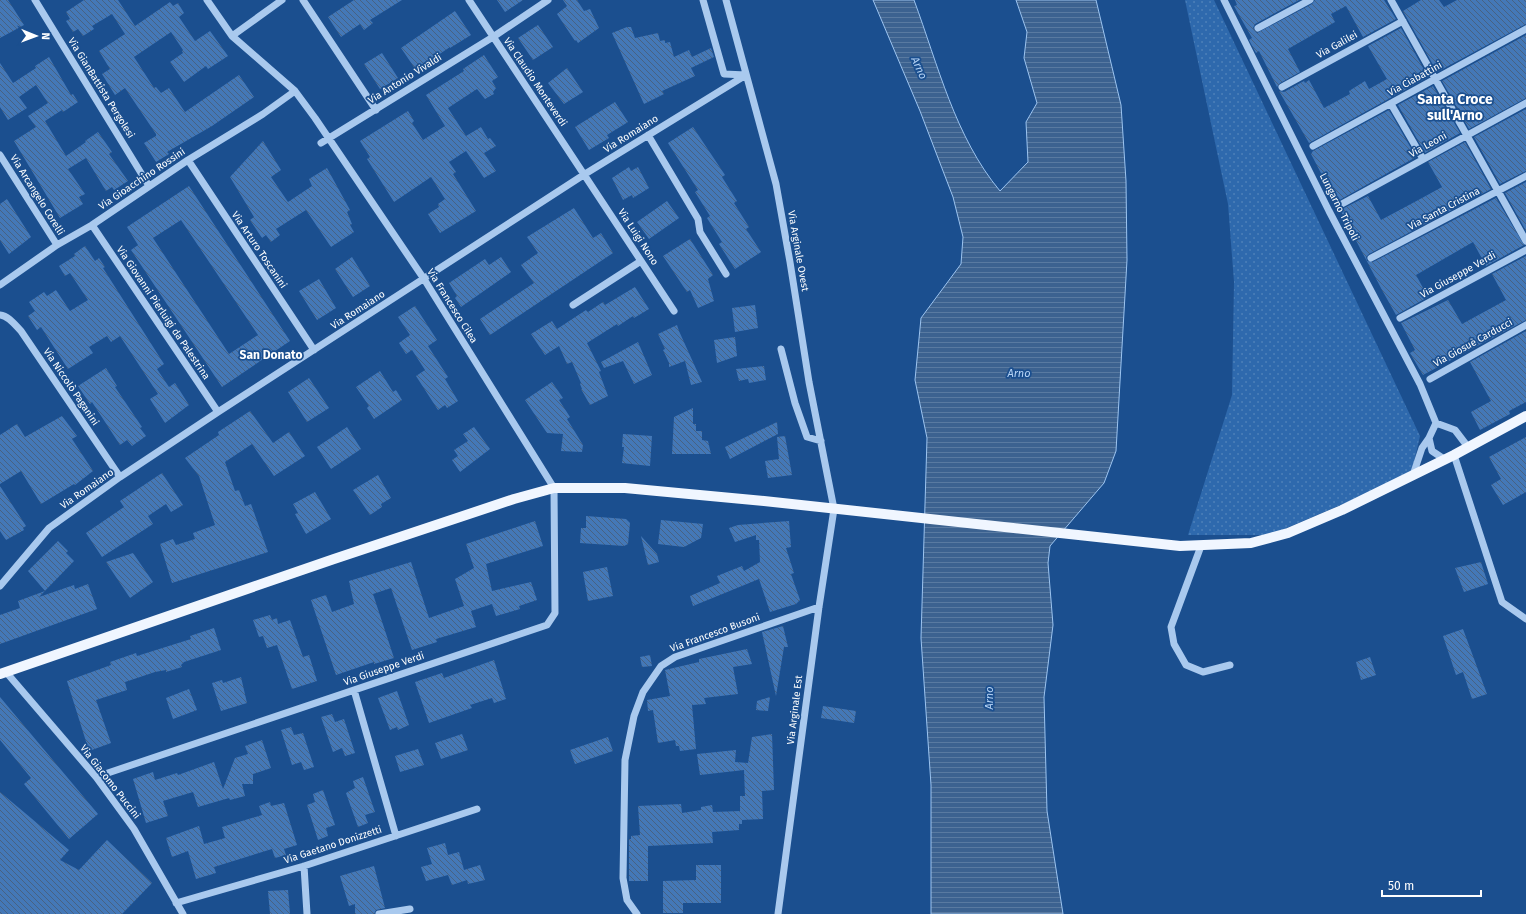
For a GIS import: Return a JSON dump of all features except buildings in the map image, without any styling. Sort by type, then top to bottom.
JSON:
[{"type":"main road","points":[[3,673],[472,513],[554,488],[625,488],[1180,546],[1251,543],[1274,538],[1336,513],[1449,457],[1526,416]]},
{"type":"street","name":"Via GianBattista Pergolesi","points":[[35,0],[149,186]]},
{"type":"street","name":"Via Francesco Cilea","points":[[207,0],[232,36],[295,91],[325,141],[424,279],[554,488]]},
{"type":"street","points":[[232,36],[282,0]]},
{"type":"street","points":[[303,0],[376,110]]},
{"type":"street","name":"Via Claudio Monteverdi","points":[[469,0],[585,174]]},
{"type":"street","name":"Via Antonio Vivaldi","points":[[325,141],[493,37],[548,0]]},
{"type":"street","points":[[703,0],[724,74],[746,75]]},
{"type":"street","name":"Via Arginale Ovest","points":[[726,0],[776,184],[809,382],[834,509]]},
{"type":"street","name":"Lungarno Tripoli","points":[[1224,0],[1299,153],[1420,384],[1436,423]]},
{"type":"street","points":[[1258,28],[1310,0]]},
{"type":"street","points":[[1391,0],[1526,241]]},
{"type":"street","name":"Via Galilei","points":[[1282,87],[1403,21]]},
{"type":"street","name":"Via Ciabattini","points":[[1313,146],[1526,29]]},
{"type":"street","name":"Via Romaiano","points":[[0,586],[49,528],[120,478],[218,412],[585,174],[746,75]]},
{"type":"street","name":"Via Gioacchino Rossini","points":[[0,285],[57,245],[92,225],[188,160],[263,114],[295,91]]},
{"type":"street","name":"Via Leoni","points":[[1340,205],[1526,103]]},
{"type":"street","points":[[1391,104],[1423,159]]},
{"type":"street","points":[[648,135],[698,219],[700,232],[726,274]]},
{"type":"street","name":"Via Arcangelo Corelli","points":[[0,155],[57,245]]},
{"type":"street","name":"Via Arturo Toscanini","points":[[188,160],[314,350]]},
{"type":"street","name":"Via Luigi Nono","points":[[585,174],[674,311]]},
{"type":"street","name":"Via Santa Cristina","points":[[1370,258],[1526,176]]},
{"type":"street","name":"Via Giovanni Pierluigi da Palestrina","points":[[92,225],[218,412]]},
{"type":"street","name":"Via Giuseppe Verdi","points":[[1400,318],[1526,250]]},
{"type":"street","points":[[573,305],[641,261]]},
{"type":"street","name":"Via Niccolò Paganini","points":[[0,315],[5,316],[12,321],[21,331],[120,478]]},
{"type":"street","name":"Via Giosuè Carducci","points":[[1430,379],[1526,326]]},
{"type":"street","points":[[781,349],[807,438],[821,441]]},
{"type":"street","points":[[1413,475],[1422,448],[1436,423],[1455,430],[1468,447]]},
{"type":"street","points":[[1428,438],[1432,451],[1449,457],[1502,602],[1526,619]]},
{"type":"street","name":"Via Giuseppe Verdi","points":[[96,777],[547,625],[554,614],[555,607],[554,488]]},
{"type":"street","name":"Via Arginale Est","points":[[778,914],[819,607],[834,509]]},
{"type":"street","points":[[1201,546],[1171,627],[1174,644],[1186,666],[1203,672],[1230,665]]},
{"type":"street","name":"Via Francesco Busoni","points":[[637,914],[627,900],[623,878],[625,760],[634,716],[643,692],[661,666],[675,657],[819,607]]},
{"type":"street","name":"Via Giacomo Puccini","points":[[3,673],[96,777],[134,829],[183,914]]},
{"type":"street","name":"Via Gaetano Donizzetti","points":[[176,903],[304,866],[396,836],[354,690]]},
{"type":"street","points":[[396,836],[478,809]]},
{"type":"street","points":[[304,866],[307,914]]},
{"type":"street","points":[[379,914],[410,909]]},
{"type":"shaded area","points":[[1185,0],[1214,0],[1420,436],[1411,475],[1270,535],[1188,535],[1232,395],[1234,282],[1228,204]]},
{"type":"water","name":"Arno","points":[[873,0],[914,0],[949,100],[959,124],[984,170],[1000,191],[1028,162],[1026,122],[1037,103],[1024,58],[1027,32],[1016,0],[1096,0],[1121,105],[1126,181],[1127,260],[1116,451],[1104,483],[1050,546],[1048,563],[1053,625],[1044,697],[1047,811],[1063,914],[931,914],[931,785],[921,638],[927,438],[915,380],[921,318],[961,264],[963,237],[953,197],[920,111]]},
{"type":"district","name":"Santa Croce sull'Arno","points":[[1455,108]]},
{"type":"district","name":"San Donato","points":[[271,355]]}]
